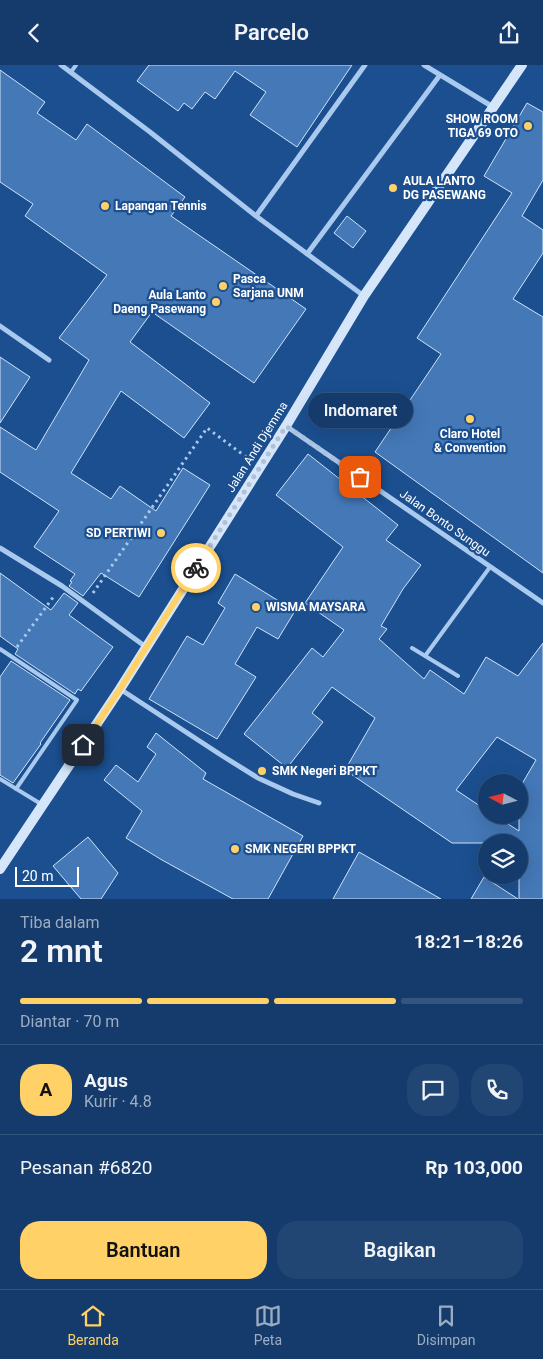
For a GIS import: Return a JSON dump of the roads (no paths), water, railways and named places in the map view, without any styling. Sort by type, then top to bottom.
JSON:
[{"type":"main road","name":"Jalan Andi Djemma","points":[[0,869],[120,689],[286,426],[364,296],[522,65]]},
{"type":"street","points":[[61,65],[150,132],[256,216],[364,296]]},
{"type":"street","points":[[256,216],[365,65]]},
{"type":"street","points":[[424,65],[493,107]]},
{"type":"street","points":[[307,254],[440,75]]},
{"type":"street","points":[[0,326],[49,360]]},
{"type":"street","name":"Jalan Bonto Sunggu","points":[[286,426],[543,603]]},
{"type":"street","points":[[0,548],[62,586],[146,647]]},
{"type":"street","points":[[120,689],[258,778],[293,794],[319,803]]},
{"type":"lane","points":[[71,72],[76,65]]},
{"type":"lane","points":[[425,656],[490,567]]},
{"type":"lane","points":[[412,648],[458,676]]},
{"type":"lane","points":[[0,649],[77,700],[16,789]]},
{"type":"lane","points":[[0,779],[43,805]]},
{"type":"place","name":"SHOW ROOM TIGA 69 OTO","points":[[528,126]]},
{"type":"place","name":"AULA LANTO DG PASEWANG","points":[[393,188]]},
{"type":"place","name":"Lapangan Tennis","points":[[105,206]]},
{"type":"place","name":"Pasca Sarjana UNM","points":[[223,286]]},
{"type":"place","name":"Aula Lanto Daeng Pasewang","points":[[216,302]]},
{"type":"place","name":"Claro Hotel & Convention","points":[[470,419]]},
{"type":"place","name":"Indomaret","points":[[360,477]]},
{"type":"place","name":"SD PERTIWI","points":[[161,533]]},
{"type":"place","name":"WISMA MAYSARA","points":[[256,607]]},
{"type":"place","name":"SMK Negeri BPPKT","points":[[262,771]]},
{"type":"place","name":"SMK NEGERI BPPKT","points":[[235,849]]}]
